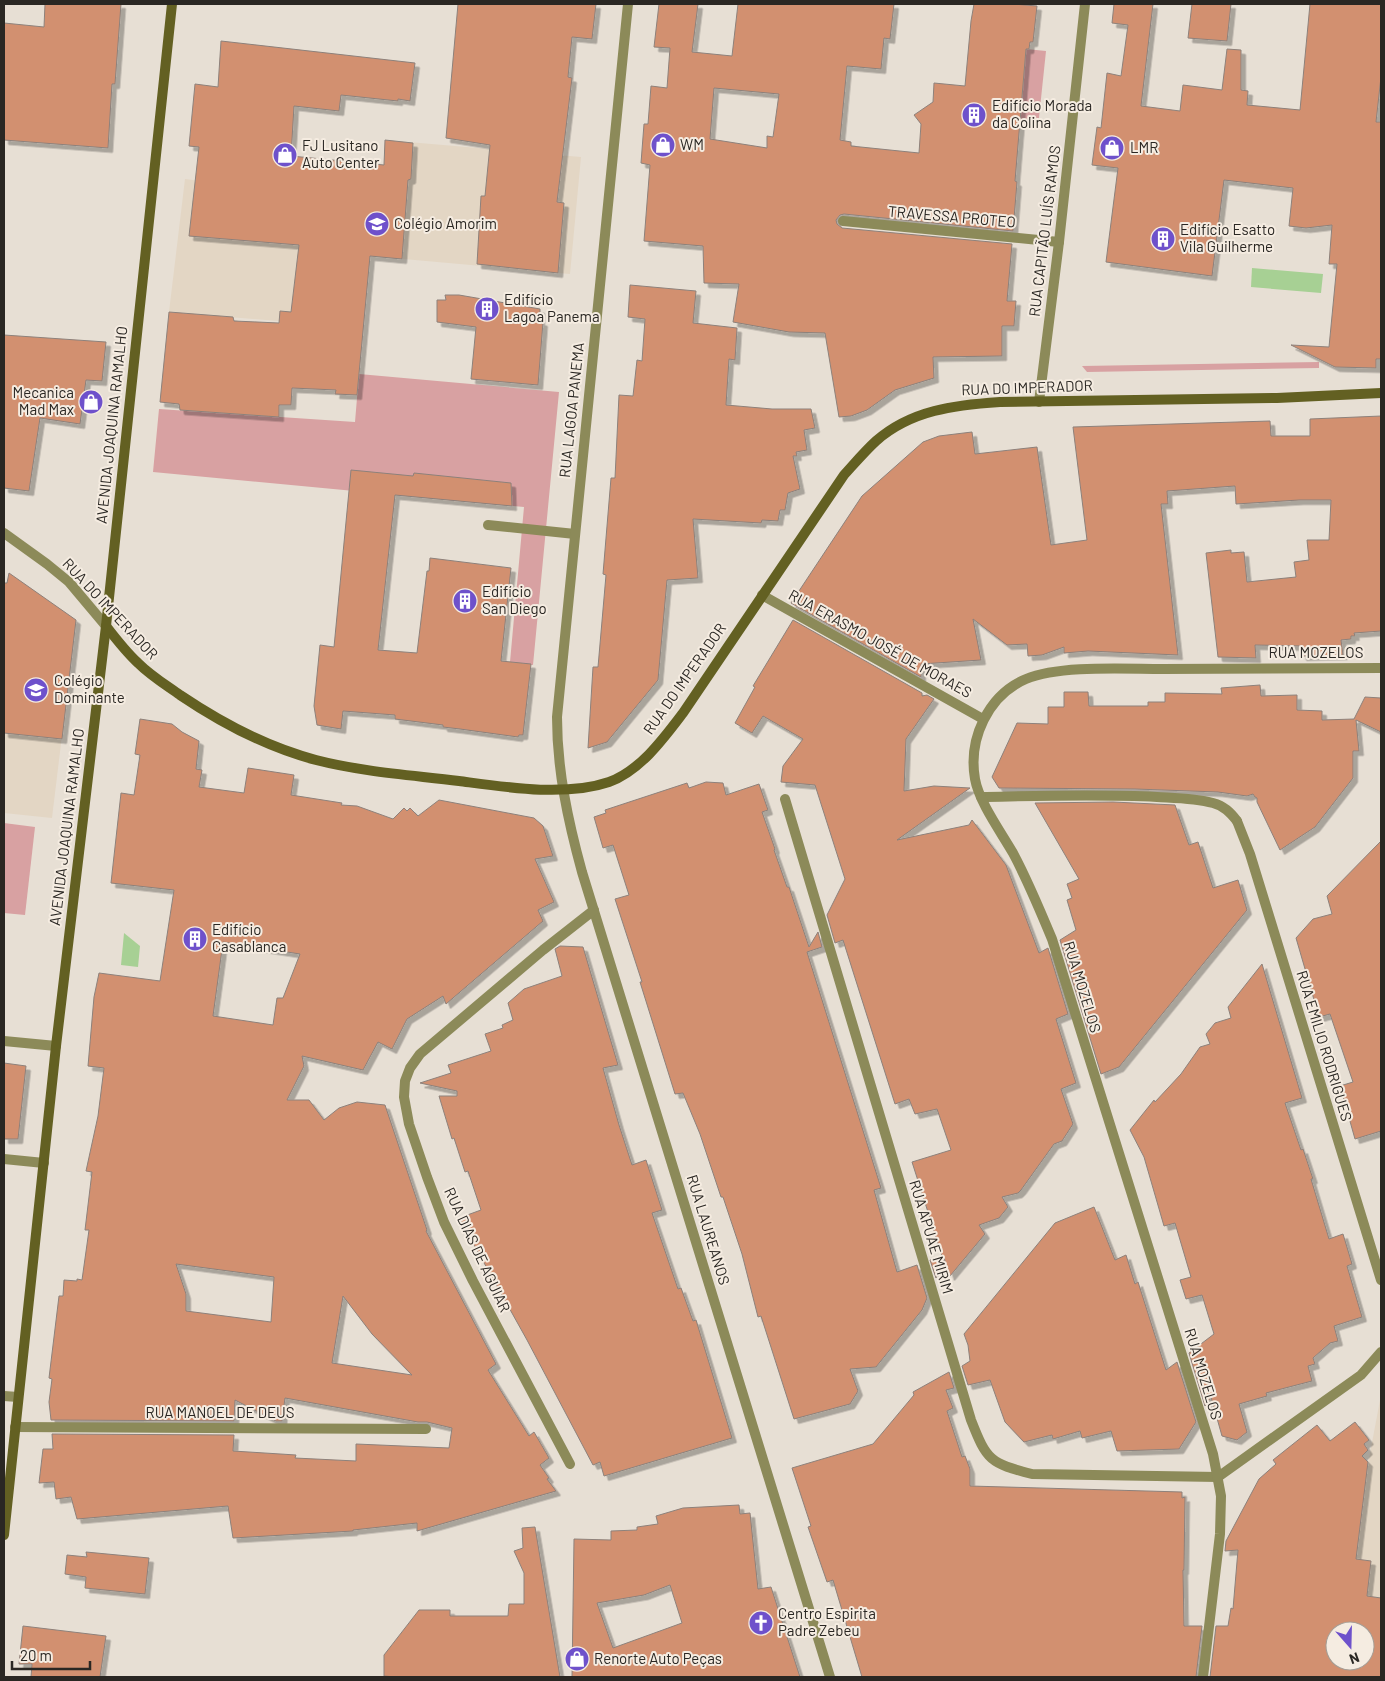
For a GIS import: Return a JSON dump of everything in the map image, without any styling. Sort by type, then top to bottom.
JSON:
[{"type":"main road","name":"AVENIDA JOAQUINA RAMALHO","points":[[4,1535],[56,1046],[106,626],[172,4]]},
{"type":"main road","name":"RUA DO IMPERADOR","points":[[106,626],[138,664],[158,680],[240,733],[275,748],[317,760],[364,769],[502,786],[531,789],[563,789],[594,785],[610,781],[629,770],[656,747],[683,713],[844,475],[876,440],[905,421],[928,412],[960,405],[1277,398],[1381,393]]},
{"type":"street","name":"RUA LAGOA PANEMA","points":[[563,789],[558,747],[558,717],[628,4]]},
{"type":"street","name":"RUA CAPITÃO LUÍS RAMOS","points":[[1039,402],[1085,4]]},
{"type":"street","name":"TRAVESSA PROTEO","points":[[842,222],[1059,242]]},
{"type":"street","points":[[488,525],[575,534]]},
{"type":"street","name":"RUA DO IMPERADOR","points":[[4,533],[47,564],[68,582],[106,626]]},
{"type":"street","name":"RUA ERASMO JOSÉ DE MORAES","points":[[762,595],[983,719]]},
{"type":"street","name":"RUA MOZELOS","points":[[1203,1677],[1220,1534],[1221,1496],[1218,1477],[1202,1418],[1052,939],[1027,880],[981,797],[975,779],[974,756],[976,738],[983,719],[1000,696],[1026,680],[1060,671],[1381,668]]},
{"type":"street","name":"RUA LAUREANOS","points":[[563,789],[571,832],[594,910],[830,1677]]},
{"type":"street","name":"RUA EMILIO RODRIGUES","points":[[981,797],[1135,796],[1183,798],[1212,802],[1229,811],[1237,821],[1250,854],[1381,1280]]},
{"type":"street","name":"RUA APUAE MIRIM","points":[[785,799],[971,1420],[979,1442],[987,1455],[1002,1466],[1032,1474],[1218,1477]]},
{"type":"street","name":"RUA DIAS DE AGUIAR","points":[[570,1464],[473,1281],[444,1222],[409,1124],[404,1097],[405,1081],[410,1068],[420,1054],[543,950],[594,910]]},
{"type":"street","points":[[4,1041],[56,1046]]},
{"type":"street","points":[[4,1159],[44,1163]]},
{"type":"street","points":[[1218,1477],[1361,1375],[1381,1352]]},
{"type":"street","points":[[4,1396],[18,1398]]},
{"type":"street","name":"RUA MANOEL DE DEUS","points":[[15,1427],[426,1429]]},
{"type":"shaded area","points":[[1026,49],[1046,51],[1038,127],[1020,125]]},
{"type":"shaded area","name":"Colégio Amorim","points":[[385,140],[581,157],[570,274],[370,256],[362,328],[169,312],[185,179],[381,204]]},
{"type":"shaded area","points":[[1252,268],[1323,274],[1321,293],[1251,287]]},
{"type":"shaded area","points":[[1319,362],[1319,368],[1087,372],[1082,366]]},
{"type":"shaded area","points":[[359,374],[559,392],[533,665],[510,662],[524,507],[153,472],[159,409],[355,422]]},
{"type":"shaded area","name":"Colégio Dominante","points":[[9,573],[76,620],[52,818],[4,813],[4,604]]},
{"type":"shaded area","points":[[4,823],[35,827],[25,915],[4,913]]},
{"type":"shaded area","points":[[124,933],[140,946],[138,967],[121,965]]},
{"type":"shaded area","points":[[1381,1395],[1381,1677],[1342,1677],[1343,1671],[1375,1671],[1375,1621],[1363,1621],[1354,1571],[1367,1469]]},
{"type":"building","points":[[45,4],[121,4],[115,84],[112,84],[108,148],[4,140],[4,23],[44,27]]},
{"type":"building","points":[[458,4],[596,4],[592,39],[572,37],[568,77],[572,78],[557,202],[564,203],[558,273],[477,264],[481,196],[485,196],[490,145],[446,138]]},
{"type":"building","points":[[659,4],[698,4],[692,52],[732,56],[738,4],[894,4],[890,39],[884,38],[881,69],[847,66],[840,140],[851,142],[851,146],[919,153],[921,124],[914,115],[933,102],[934,83],[965,86],[974,4],[1037,6],[1033,42],[1030,42],[1029,49],[1026,49],[1015,181],[1017,182],[1013,231],[844,214],[840,215],[836,220],[837,224],[842,228],[1012,244],[1007,301],[1016,301],[1014,326],[1002,326],[1002,356],[933,357],[934,378],[895,390],[867,410],[851,416],[839,417],[825,333],[789,332],[733,322],[739,284],[704,283],[703,246],[644,241],[650,165],[641,163],[644,124],[648,124],[651,86],[667,88],[670,48],[654,47]],"holes":[[[714,88],[779,94],[773,137],[767,136],[767,148],[710,139]]]},
{"type":"building","points":[[1114,4],[1153,4],[1141,106],[1180,111],[1183,85],[1222,90],[1227,49],[1241,50],[1241,90],[1248,91],[1247,105],[1300,110],[1310,4],[1381,4],[1381,77],[1376,122],[1381,122],[1381,359],[1376,359],[1376,368],[1335,367],[1291,345],[1329,347],[1337,264],[1329,264],[1332,225],[1306,228],[1289,226],[1293,188],[1224,180],[1212,276],[1106,262],[1118,168],[1092,165],[1097,127],[1101,128],[1107,73],[1121,76],[1128,25],[1112,23]]},
{"type":"building","points":[[1192,4],[1231,4],[1227,41],[1188,38]]},
{"type":"building","points":[[221,41],[415,63],[410,101],[341,95],[339,111],[294,106],[291,156],[384,165],[385,140],[413,143],[402,259],[370,256],[357,395],[335,394],[336,390],[292,388],[291,405],[279,405],[279,417],[180,410],[179,404],[160,402],[169,312],[233,317],[234,321],[279,323],[280,311],[291,312],[299,245],[189,236],[199,147],[189,146],[195,84],[218,87]]},
{"type":"building","points":[[630,285],[696,291],[693,323],[737,328],[735,360],[729,359],[726,405],[772,409],[811,409],[815,428],[804,430],[807,450],[796,452],[797,456],[793,456],[800,489],[788,493],[785,510],[780,510],[778,521],[762,520],[761,523],[693,519],[698,578],[667,580],[658,680],[607,742],[588,748],[593,667],[598,667],[606,575],[603,574],[611,478],[615,478],[619,395],[633,396],[637,360],[642,361],[645,319],[628,317]]},
{"type":"building","points":[[445,295],[459,295],[540,309],[540,321],[543,322],[538,385],[471,379],[476,327],[437,322],[437,300],[446,300]]},
{"type":"building","points":[[4,335],[106,342],[102,381],[86,380],[80,424],[40,418],[29,491],[4,488]]},
{"type":"building","points":[[1381,416],[1381,631],[1354,633],[1355,636],[1351,636],[1351,639],[1341,640],[1343,655],[1302,656],[1302,646],[1255,645],[1256,658],[1218,657],[1206,553],[1231,550],[1231,553],[1244,552],[1247,582],[1296,577],[1294,562],[1309,560],[1307,540],[1329,540],[1331,500],[1236,504],[1235,486],[1167,491],[1168,504],[1161,504],[1178,655],[1088,651],[1064,653],[1064,647],[1042,655],[1028,656],[1027,644],[1007,645],[973,619],[981,660],[921,664],[921,677],[791,603],[862,496],[923,442],[939,436],[972,432],[975,454],[1037,447],[1051,545],[1087,540],[1073,427],[1270,421],[1271,436],[1310,436],[1310,419]]},
{"type":"building","points":[[351,470],[413,476],[414,473],[511,483],[512,506],[395,495],[378,650],[417,653],[430,558],[511,568],[501,661],[531,664],[523,735],[518,737],[443,727],[443,725],[395,719],[395,715],[343,711],[341,729],[317,725],[314,706],[320,645],[334,647]]},
{"type":"building","name":"Colégio Dominante","points":[[9,573],[76,620],[62,739],[4,733],[4,583],[7,583]]},
{"type":"building","points":[[793,620],[922,693],[922,696],[927,695],[934,699],[906,739],[904,791],[934,786],[970,788],[897,840],[969,825],[972,820],[1006,865],[1039,953],[1048,948],[1068,1014],[1056,1019],[1076,1083],[1061,1089],[1073,1124],[1062,1141],[1054,1144],[1021,1190],[1018,1193],[1002,1197],[1008,1207],[999,1218],[979,1225],[985,1234],[950,1276],[944,1258],[936,1278],[930,1260],[942,1256],[912,1162],[951,1150],[937,1109],[915,1114],[909,1099],[895,1104],[843,940],[835,943],[827,915],[845,879],[815,785],[781,782],[783,766],[803,739],[763,716],[752,733],[735,723],[755,687],[753,686]]},
{"type":"building","points":[[1260,685],[1261,696],[1297,695],[1297,710],[1322,711],[1322,720],[1354,719],[1365,697],[1381,698],[1381,732],[1356,720],[1359,751],[1353,751],[1353,778],[1315,827],[1280,850],[1257,802],[1257,798],[1253,794],[1247,796],[1218,792],[1135,789],[999,788],[992,777],[1017,723],[1048,724],[1048,707],[1064,707],[1064,692],[1088,692],[1089,706],[1148,706],[1148,702],[1165,702],[1165,693],[1222,694],[1221,688]]},
{"type":"building","points":[[140,719],[172,724],[199,741],[196,769],[202,770],[199,787],[244,793],[248,768],[294,775],[291,795],[342,803],[341,805],[357,806],[393,819],[404,808],[407,811],[410,808],[418,816],[439,800],[534,818],[543,826],[553,856],[535,859],[554,902],[538,910],[543,921],[446,1004],[443,996],[407,1019],[392,1049],[378,1042],[363,1070],[302,1056],[304,1066],[287,1100],[309,1100],[324,1120],[339,1108],[357,1102],[385,1105],[426,1231],[496,1364],[488,1370],[529,1436],[534,1432],[549,1458],[540,1465],[556,1491],[417,1531],[417,1523],[353,1531],[233,1538],[228,1506],[77,1519],[71,1497],[56,1499],[54,1482],[39,1483],[43,1449],[53,1449],[52,1434],[234,1435],[233,1451],[296,1455],[295,1458],[356,1461],[356,1444],[449,1448],[452,1428],[285,1398],[282,1421],[276,1421],[235,1400],[234,1421],[51,1420],[49,1402],[52,1379],[49,1378],[59,1296],[63,1296],[64,1280],[82,1280],[89,1230],[85,1230],[92,1172],[86,1171],[98,1116],[104,1068],[88,1066],[94,997],[99,973],[160,981],[174,890],[111,883],[121,793],[134,795],[140,755],[135,754]],"holes":[[[223,942],[300,954],[283,998],[277,998],[273,1025],[213,1016]],[[176,1264],[274,1277],[271,1322],[186,1311],[186,1294]],[[343,1296],[372,1334],[412,1375],[332,1363]]]},
{"type":"building","points":[[706,782],[723,783],[726,795],[759,784],[768,810],[762,812],[809,947],[818,932],[822,947],[807,952],[881,1188],[874,1190],[897,1272],[917,1265],[927,1298],[922,1310],[876,1367],[850,1369],[858,1391],[850,1404],[794,1419],[761,1316],[758,1317],[742,1254],[700,1134],[683,1093],[675,1094],[615,899],[629,895],[613,845],[603,848],[594,817],[606,813],[605,810],[687,783],[689,788]]},
{"type":"building","points":[[1113,802],[1175,805],[1189,845],[1198,842],[1213,888],[1238,880],[1247,910],[1119,1067],[1101,1074],[1060,940],[1076,930],[1067,900],[1072,898],[1067,884],[1079,879],[1035,803]]},
{"type":"building","points":[[1381,841],[1381,1131],[1355,1139],[1340,1086],[1353,1082],[1330,1014],[1319,1017],[1296,938],[1313,919],[1332,914],[1327,896]]},
{"type":"building","points":[[560,946],[583,947],[618,1065],[603,1068],[619,1125],[632,1165],[646,1160],[662,1210],[652,1213],[678,1289],[681,1288],[693,1321],[696,1320],[732,1438],[604,1476],[600,1462],[593,1465],[527,1340],[459,1218],[481,1210],[468,1171],[465,1172],[454,1138],[452,1139],[439,1096],[457,1096],[457,1091],[420,1083],[451,1073],[448,1065],[491,1051],[485,1034],[503,1028],[502,1025],[513,1020],[508,1003],[524,989],[562,976],[555,949]]},
{"type":"building","points":[[1262,964],[1302,1098],[1285,1103],[1313,1179],[1311,1179],[1329,1239],[1343,1234],[1352,1264],[1347,1266],[1362,1317],[1334,1326],[1338,1341],[1330,1343],[1313,1358],[1315,1364],[1308,1366],[1312,1381],[1266,1393],[1267,1396],[1239,1404],[1247,1432],[1237,1440],[1222,1436],[1211,1397],[1205,1406],[1189,1353],[1214,1334],[1202,1295],[1186,1299],[1180,1280],[1191,1277],[1175,1223],[1164,1226],[1144,1157],[1130,1130],[1154,1100],[1155,1102],[1181,1074],[1200,1047],[1210,1044],[1206,1034],[1215,1023],[1231,1018],[1228,1007]]},
{"type":"building","points":[[4,1063],[26,1066],[18,1139],[4,1139]]},
{"type":"building","points":[[1094,1207],[1115,1260],[1126,1255],[1135,1284],[1138,1282],[1166,1370],[1177,1362],[1196,1422],[1179,1449],[1117,1451],[1111,1431],[1082,1438],[1080,1431],[1053,1439],[1052,1435],[1024,1442],[1005,1422],[990,1380],[968,1385],[962,1366],[970,1361],[968,1345],[964,1334],[1055,1223]]},
{"type":"building","points":[[949,1372],[954,1388],[946,1390],[953,1408],[947,1411],[962,1457],[965,1456],[970,1469],[970,1486],[1182,1492],[1182,1498],[1185,1497],[1184,1626],[1202,1626],[1196,1677],[862,1677],[833,1580],[827,1582],[808,1527],[811,1526],[792,1468],[873,1444],[914,1395],[913,1392]]},
{"type":"building","points":[[1355,1422],[1369,1440],[1364,1444],[1368,1450],[1362,1456],[1368,1462],[1356,1559],[1371,1561],[1367,1596],[1381,1598],[1381,1677],[1210,1677],[1216,1626],[1228,1626],[1231,1608],[1233,1609],[1238,1550],[1225,1551],[1226,1541],[1259,1479],[1276,1464],[1273,1460],[1317,1425],[1330,1441]]},
{"type":"building","points":[[739,1505],[740,1514],[750,1513],[758,1589],[771,1587],[800,1677],[572,1677],[574,1539],[611,1540],[611,1531],[637,1530],[637,1527],[658,1524],[656,1516],[683,1508]],"holes":[[[670,1585],[682,1623],[613,1648],[597,1603],[644,1595]]]},
{"type":"building","points":[[535,1527],[560,1677],[384,1676],[384,1655],[419,1610],[450,1610],[450,1616],[508,1616],[509,1604],[524,1604],[524,1573],[514,1551],[523,1548],[522,1528]]},
{"type":"building","points":[[86,1552],[149,1558],[145,1594],[85,1588],[86,1577],[65,1574],[67,1555],[87,1557]]},
{"type":"building","points":[[23,1626],[106,1636],[100,1677],[31,1677],[32,1664],[19,1664]]},
{"type":"place","name":"Edifício Morada da Colina","points":[[974,115]]},
{"type":"place","name":"WM","points":[[663,145]]},
{"type":"place","name":"LMR","points":[[1112,148]]},
{"type":"place","name":"FJ Lusitano Auto Center","points":[[285,155]]},
{"type":"place","name":"Colégio Amorim","points":[[377,224]]},
{"type":"place","name":"Edifício Esatto Vila Guilherme","points":[[1163,239]]},
{"type":"place","name":"Edifício Lagoa Panema","points":[[487,309]]},
{"type":"place","name":"Mecanica Mad Max","points":[[91,402]]},
{"type":"place","name":"Edifício San Diego","points":[[465,601]]},
{"type":"place","name":"Colégio Dominante","points":[[36,690]]},
{"type":"place","name":"Edifício Casablanca","points":[[195,939]]},
{"type":"place","name":"Centro Espirita Padre Zebeu","points":[[761,1623]]},
{"type":"place","name":"Renorte Auto Peças","points":[[577,1659]]}]
